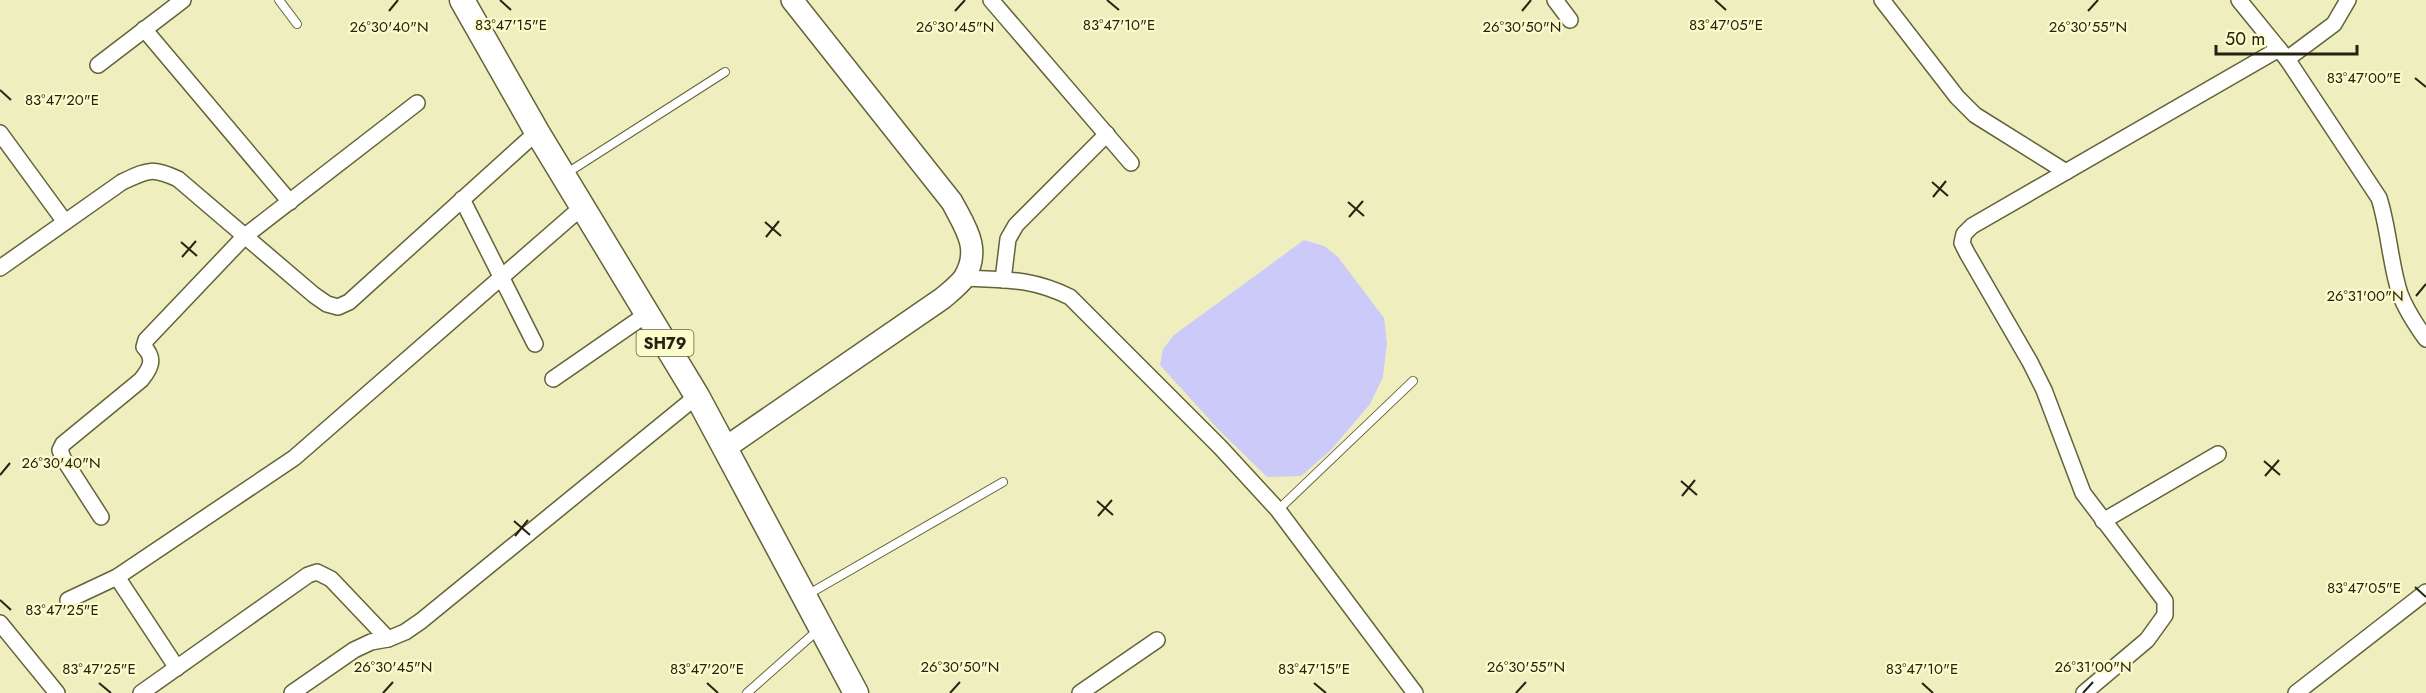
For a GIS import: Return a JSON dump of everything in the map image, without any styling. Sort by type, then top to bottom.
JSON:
[{"type":"main road","name":"SH79","points":[[462,0],[537,132],[698,396],[856,693]]},
{"type":"main road","points":[[725,448],[943,298],[964,278],[973,255],[968,232],[952,202],[792,0]]},
{"type":"street","points":[[98,65],[183,0]]},
{"type":"street","points":[[991,0],[1131,163]]},
{"type":"street","points":[[1555,0],[1570,20]]},
{"type":"street","points":[[1882,0],[1937,73],[1969,109],[2066,172]]},
{"type":"street","points":[[2239,0],[2283,54],[2379,198],[2386,221],[2400,293],[2407,310],[2426,339]]},
{"type":"street","points":[[2084,693],[2148,640],[2165,615],[2165,601],[2083,493],[2044,390],[1962,243],[1964,234],[1972,226],[2066,172],[2334,24],[2348,0]]},
{"type":"street","points":[[144,29],[290,202]]},
{"type":"street","points":[[101,517],[63,458],[60,450],[63,444],[141,380],[152,362],[149,351],[144,347],[146,340],[245,236],[417,103]]},
{"type":"street","points":[[0,268],[122,182],[142,173],[159,170],[178,179],[314,295],[327,304],[338,307],[349,302],[537,132]]},
{"type":"street","points":[[0,133],[65,222]]},
{"type":"street","points":[[1003,280],[1008,239],[1016,225],[1107,135]]},
{"type":"street","points":[[462,199],[535,344]]},
{"type":"street","points":[[68,600],[117,577],[294,458],[582,207]]},
{"type":"street","points":[[964,278],[1026,280],[1050,287],[1070,297],[1220,447],[1278,510],[1415,693]]},
{"type":"street","points":[[553,379],[647,314]]},
{"type":"street","points":[[292,693],[354,650],[371,642],[388,639],[405,632],[698,396]]},
{"type":"street","points":[[2103,521],[2218,454]]},
{"type":"street","points":[[141,693],[308,575],[317,572],[331,579],[388,639]]},
{"type":"street","points":[[117,577],[177,668]]},
{"type":"street","points":[[2296,693],[2426,592]]},
{"type":"street","points":[[0,623],[57,693]]},
{"type":"street","points":[[1080,693],[1157,640]]},
{"type":"lane","points":[[279,0],[297,24]]},
{"type":"lane","points":[[563,175],[725,72]]},
{"type":"lane","points":[[1278,510],[1413,381]]},
{"type":"lane","points":[[805,596],[1003,482]]},
{"type":"lane","points":[[747,693],[822,627]]},
{"type":"water","points":[[1304,240],[1324,246],[1338,257],[1384,318],[1387,343],[1383,377],[1370,404],[1331,450],[1301,476],[1267,477],[1218,429],[1160,365],[1163,349],[1174,335]]}]
